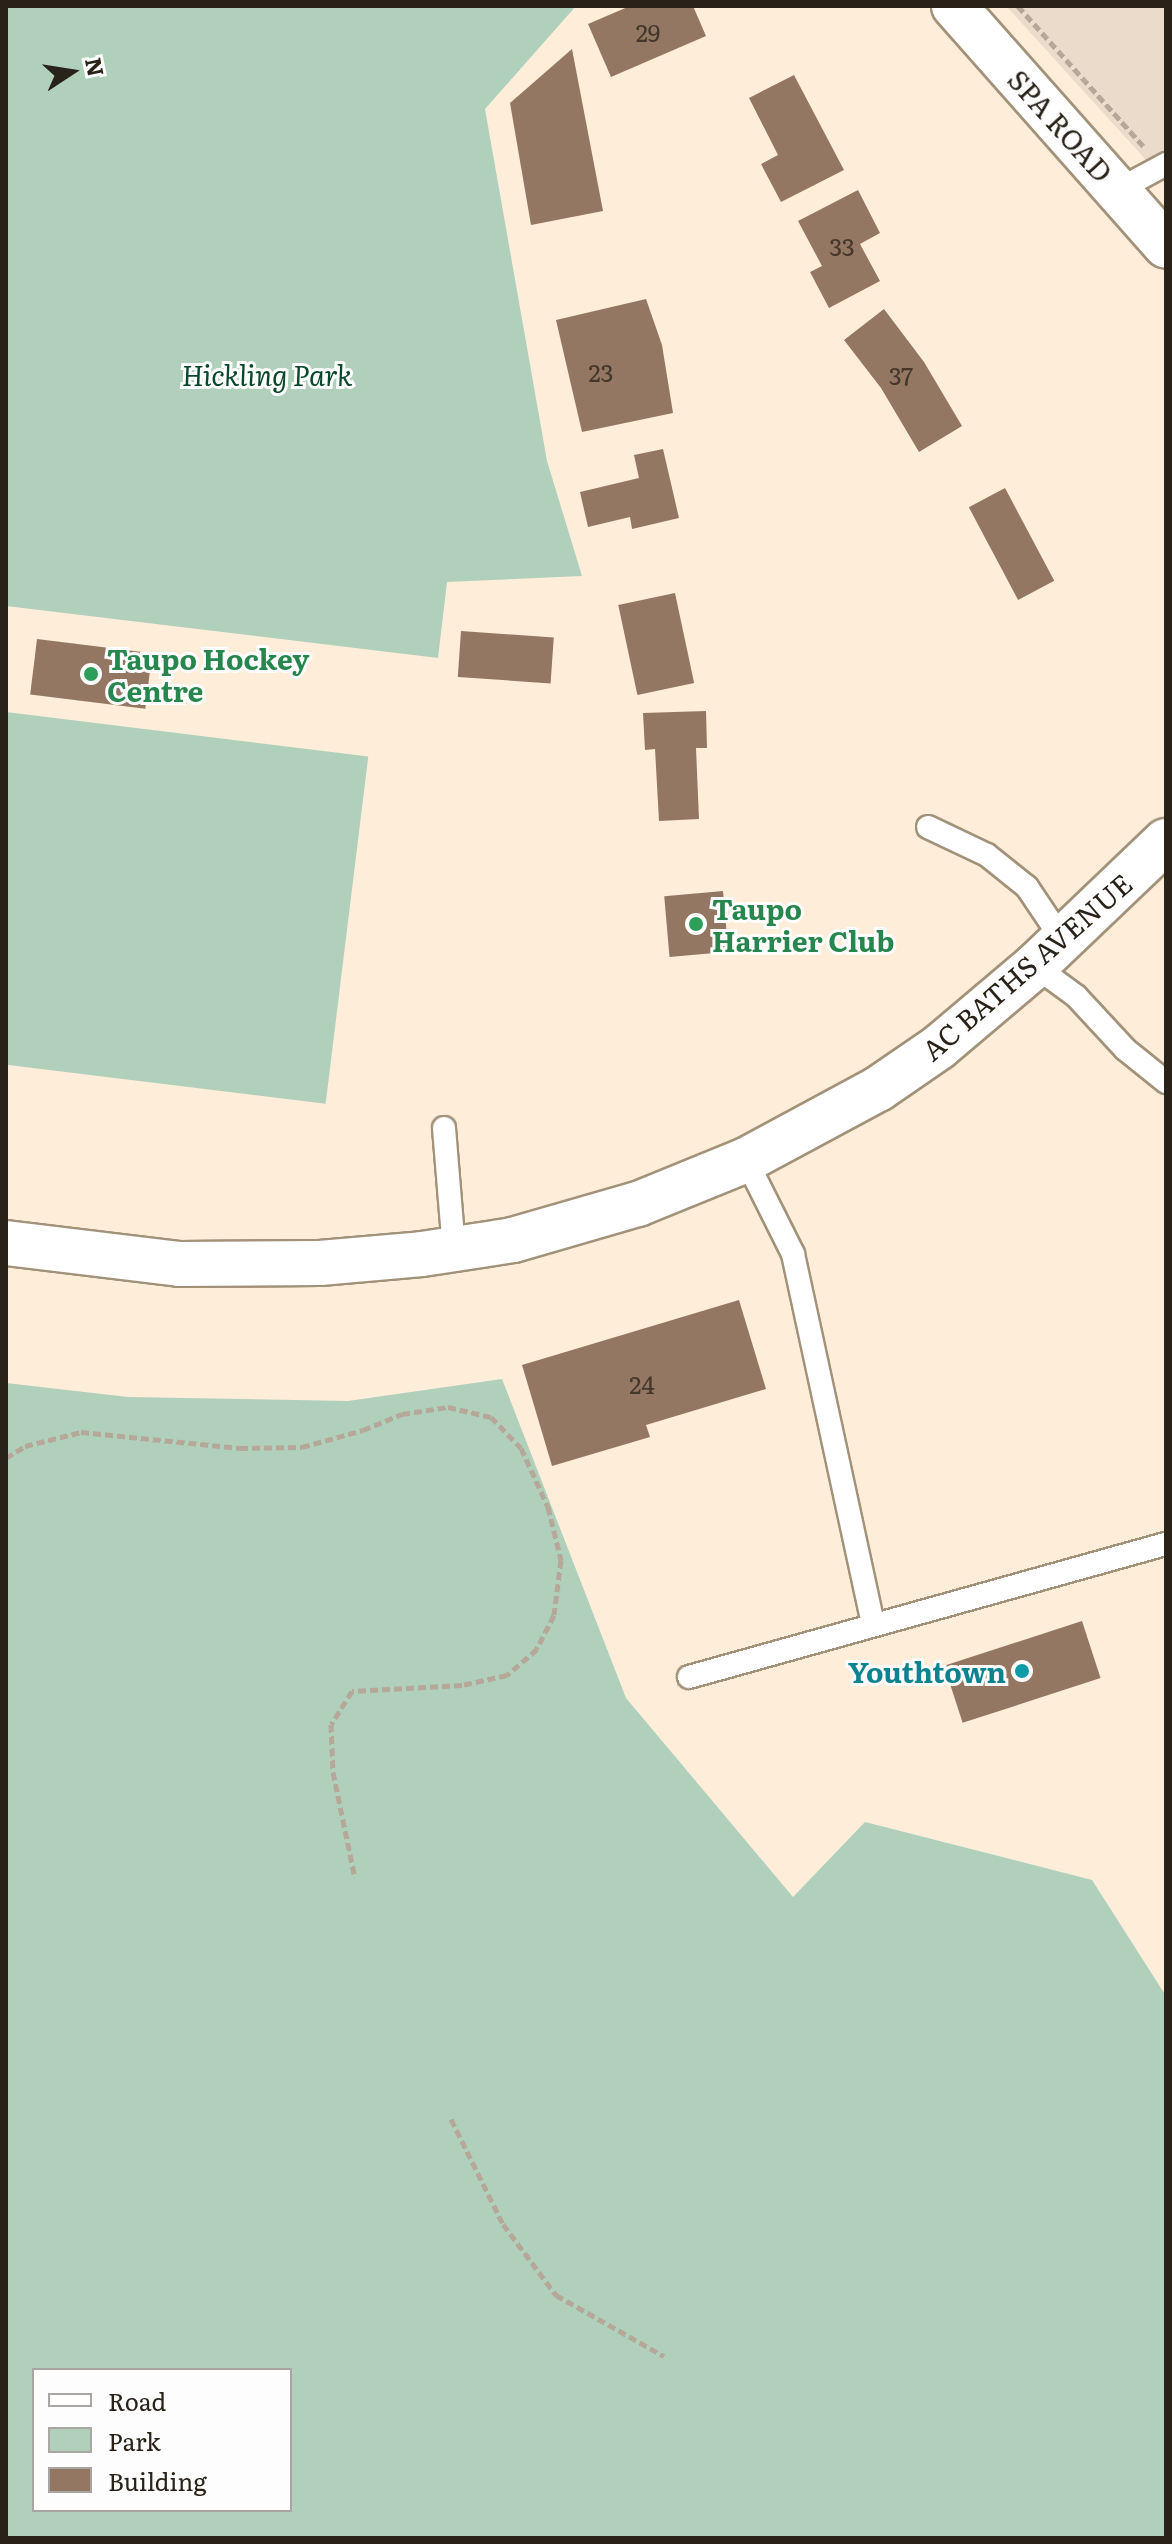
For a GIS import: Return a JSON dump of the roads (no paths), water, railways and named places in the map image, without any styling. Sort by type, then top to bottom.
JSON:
[{"type":"street","name":"SPA ROAD","points":[[954,6],[1166,246]]},
{"type":"street","name":"AC BATHS AVENUE","points":[[6,1243],[180,1264],[252,1265],[374,1259],[513,1240],[582,1222],[694,1184],[746,1160],[878,1089],[939,1047],[1049,952],[1166,841]]},
{"type":"lane","points":[[1118,190],[1163,164]]},
{"type":"lane","points":[[928,827],[987,855],[1027,887],[1049,952],[1076,996],[1125,1049],[1166,1082]]},
{"type":"lane","points":[[444,1128],[454,1249]]},
{"type":"lane","points":[[746,1160],[793,1254],[873,1624]]},
{"type":"lane","points":[[689,1677],[1166,1544]]},
{"type":"place","name":"Taupo Hockey Centre","points":[[91,674]]},
{"type":"place","name":"Taupo Harrier Club","points":[[696,924]]},
{"type":"place","name":"Youthtown","points":[[1022,1671]]},
{"type":"park label","name":"Hickling Park","points":[[267,374]]}]
